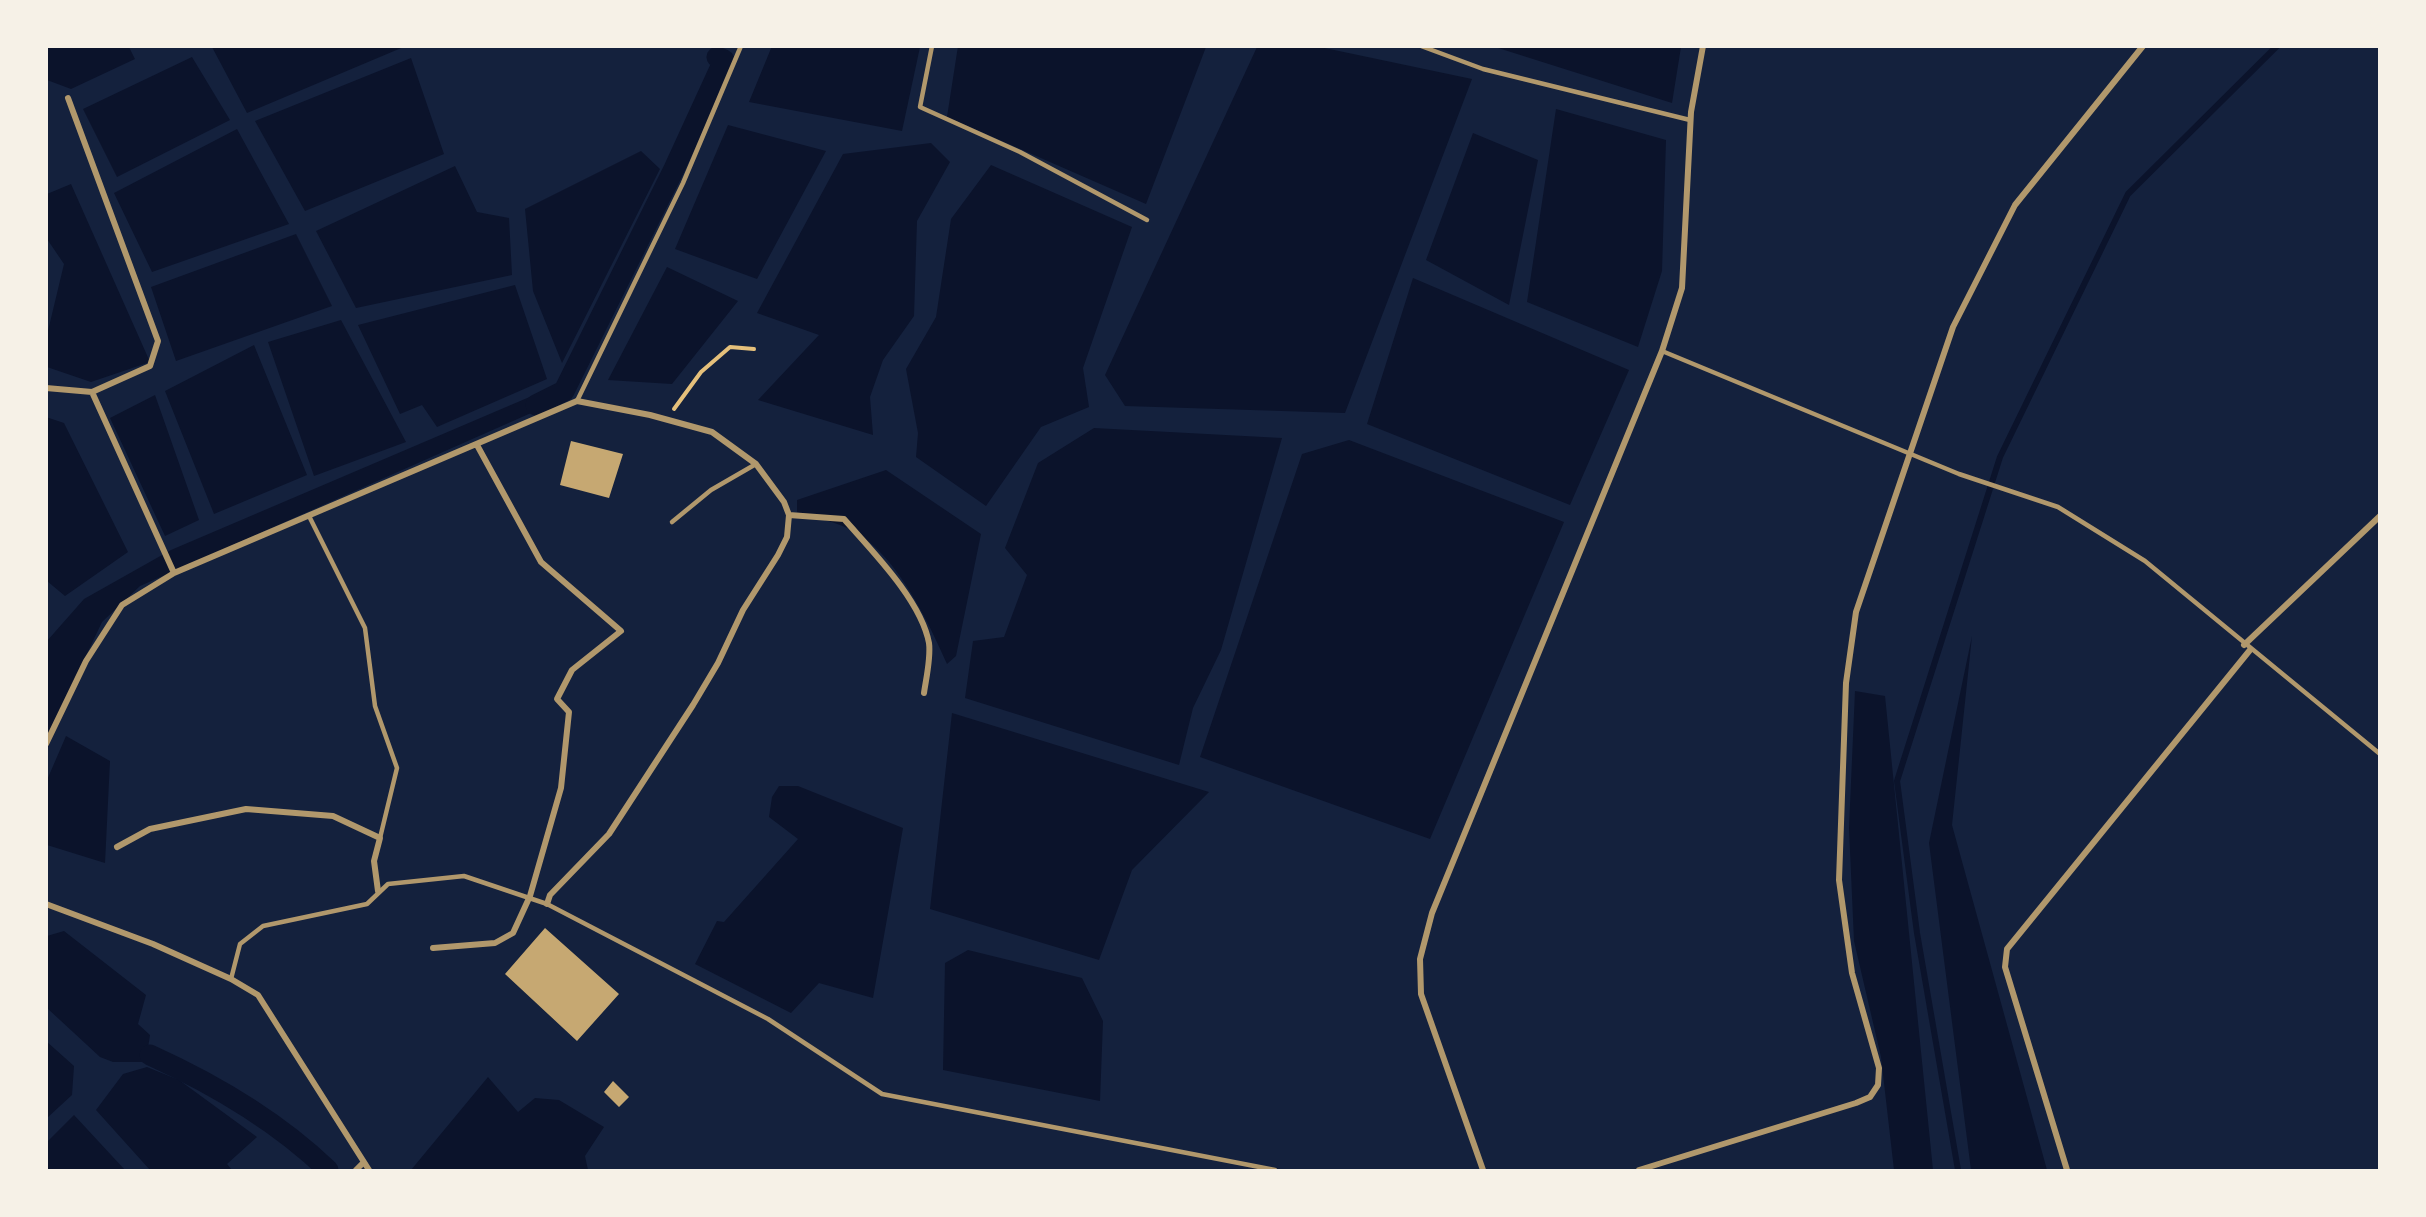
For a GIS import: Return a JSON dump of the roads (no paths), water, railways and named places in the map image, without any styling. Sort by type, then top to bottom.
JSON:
[{"type":"street","points":[[1483,1170],[1421,994],[1420,959],[1436,902],[1662,351],[1682,288],[1690,120],[1703,46]]},
{"type":"street","points":[[1639,1170],[1857,1103],[1870,1097],[1878,1085],[1879,1068],[1852,973],[1839,880],[1846,683],[1856,612],[1953,327],[2015,205],[2143,46]]},
{"type":"street","points":[[46,388],[92,392],[150,366],[158,341],[68,98]]},
{"type":"street","points":[[92,392],[174,573]]},
{"type":"street","points":[[46,744],[86,661],[122,605],[174,573],[577,401],[666,419],[712,432],[756,464],[784,502],[789,515],[786,537],[778,555],[742,610],[718,663],[693,705],[609,834],[550,895],[547,904]]},
{"type":"street","points":[[433,948],[495,943],[513,933],[530,896],[561,788],[569,712],[557,699],[572,670],[621,630],[541,562],[477,445]]},
{"type":"street","points":[[789,515],[844,519],[886,567],[912,603],[929,644],[924,693]]},
{"type":"street","points":[[2067,1170],[2005,967],[2007,949],[2247,648],[2379,516]]},
{"type":"street","points":[[117,847],[150,829],[246,809],[333,816],[380,838],[374,861],[378,891]]},
{"type":"street","points":[[46,904],[153,944],[231,979],[258,995],[369,1170]]},
{"type":"street","points":[[356,1170],[362,1164]]},
{"type":"lane","points":[[577,401],[683,183],[741,46]]},
{"type":"lane","points":[[932,46],[920,107],[1020,152],[1147,220]]},
{"type":"lane","points":[[1421,46],[1483,69],[1690,120]]},
{"type":"lane","points":[[1662,351],[1959,474],[2058,507],[2145,561],[2247,648],[2379,754]]},
{"type":"lane","points":[[672,522],[711,490],[756,464]]},
{"type":"lane","points":[[309,516],[365,628],[375,706],[397,768],[380,838]]},
{"type":"lane","points":[[231,979],[240,944],[263,926],[367,904],[378,891],[388,884],[464,876],[530,896],[768,1019],[882,1094],[1275,1170]]},
{"type":"water","points":[[47,46],[129,47],[135,59],[71,89],[47,80]]},
{"type":"water","points":[[212,46],[406,46],[247,113],[212,47]]},
{"type":"water","points":[[772,46],[920,47],[902,131],[749,102]]},
{"type":"water","points":[[958,46],[1206,47],[1146,204],[947,117]]},
{"type":"water","points":[[1257,47],[1320,47],[1472,79],[1345,413],[1125,406],[1105,375]]},
{"type":"water","points":[[1495,47],[1681,47],[1672,103]]},
{"type":"water","points":[[192,57],[230,120],[117,177],[83,109]]},
{"type":"water","points":[[411,58],[444,154],[305,211],[255,121]]},
{"type":"water","points":[[1556,109],[1666,140],[1662,271],[1638,347],[1527,302]]},
{"type":"water","points":[[728,125],[826,151],[757,279],[675,249]]},
{"type":"water","points":[[237,129],[289,224],[152,272],[114,193]]},
{"type":"water","points":[[1473,133],[1538,160],[1509,305],[1426,260]]},
{"type":"water","points":[[931,143],[950,162],[917,221],[914,316],[883,360],[870,397],[873,435],[758,400],[819,335],[757,313],[843,154]]},
{"type":"water","points":[[641,151],[660,169],[562,363],[533,291],[525,209]]},
{"type":"water","points":[[991,165],[1132,227],[1083,368],[1089,407],[1041,427],[986,506],[916,457],[918,433],[906,369],[936,317],[951,219]]},
{"type":"water","points":[[455,166],[477,212],[509,218],[512,275],[356,308],[316,231]]},
{"type":"water","points":[[71,184],[150,362],[91,382],[47,367],[47,335],[64,264],[47,239],[47,194]]},
{"type":"water","points":[[296,234],[332,306],[176,361],[151,287]]},
{"type":"water","points":[[667,267],[738,301],[672,384],[608,380]]},
{"type":"water","points":[[1413,278],[1629,370],[1570,505],[1367,424]]},
{"type":"water","points":[[515,285],[547,379],[437,427],[422,405],[400,414],[358,325]]},
{"type":"water","points":[[341,320],[406,442],[314,476],[268,342]]},
{"type":"water","points":[[254,345],[307,475],[214,514],[165,391]]},
{"type":"water","points":[[553,387],[565,398],[140,586],[102,622],[47,738],[47,641],[84,599],[171,550]]},
{"type":"water","points":[[155,395],[199,520],[165,536],[110,418]]},
{"type":"water","points":[[46,417],[64,423],[128,552],[65,596],[47,581]]},
{"type":"water","points":[[1094,428],[1282,438],[1221,650],[1193,708],[1179,765],[965,698],[973,641],[1004,637],[1027,575],[1005,548],[1038,463]]},
{"type":"water","points":[[1349,440],[1564,522],[1430,839],[1200,757],[1302,454]]},
{"type":"water","points":[[886,470],[981,534],[956,656],[947,664],[910,591],[884,557],[855,532],[797,512],[797,500]]},
{"type":"water","points":[[1972,636],[1952,825],[2047,1170],[1971,1170],[1929,843]]},
{"type":"water","points":[[1855,691],[1885,696],[1933,1170],[1894,1170],[1881,1057],[1854,941],[1849,828]]},
{"type":"water","points":[[952,713],[1209,792],[1132,870],[1099,960],[930,909]]},
{"type":"water","points":[[66,736],[110,761],[105,863],[47,845],[47,780]]},
{"type":"water","points":[[779,786],[798,786],[903,828],[873,998],[819,983],[791,1013],[695,964],[717,921],[724,922],[798,839],[769,817],[772,797]]},
{"type":"water","points":[[64,931],[146,995],[138,1024],[150,1035],[148,1048],[177,1062],[173,1070],[142,1062],[113,1062],[100,1057],[47,1008],[47,936]]},
{"type":"water","points":[[968,950],[1082,978],[1103,1021],[1100,1101],[943,1070],[945,963]]},
{"type":"water","points":[[46,1041],[74,1066],[72,1095],[47,1118]]},
{"type":"water","points":[[147,1067],[179,1080],[257,1137],[227,1164],[232,1170],[150,1170],[96,1110],[123,1074]]},
{"type":"water","points":[[488,1077],[518,1112],[535,1098],[559,1100],[604,1127],[585,1156],[588,1170],[411,1170]]},
{"type":"water","points":[[74,1115],[125,1170],[47,1170],[47,1142]]},
{"type":"waterway","points":[[1958,1170],[1917,933],[1897,781],[2000,457],[2128,194],[2277,46]]},
{"type":"waterway","points":[[536,405],[564,391],[674,169],[724,60],[717,57]]},
{"type":"waterway","points":[[150,1055],[198,1078],[244,1105],[288,1135],[328,1170]]}]
